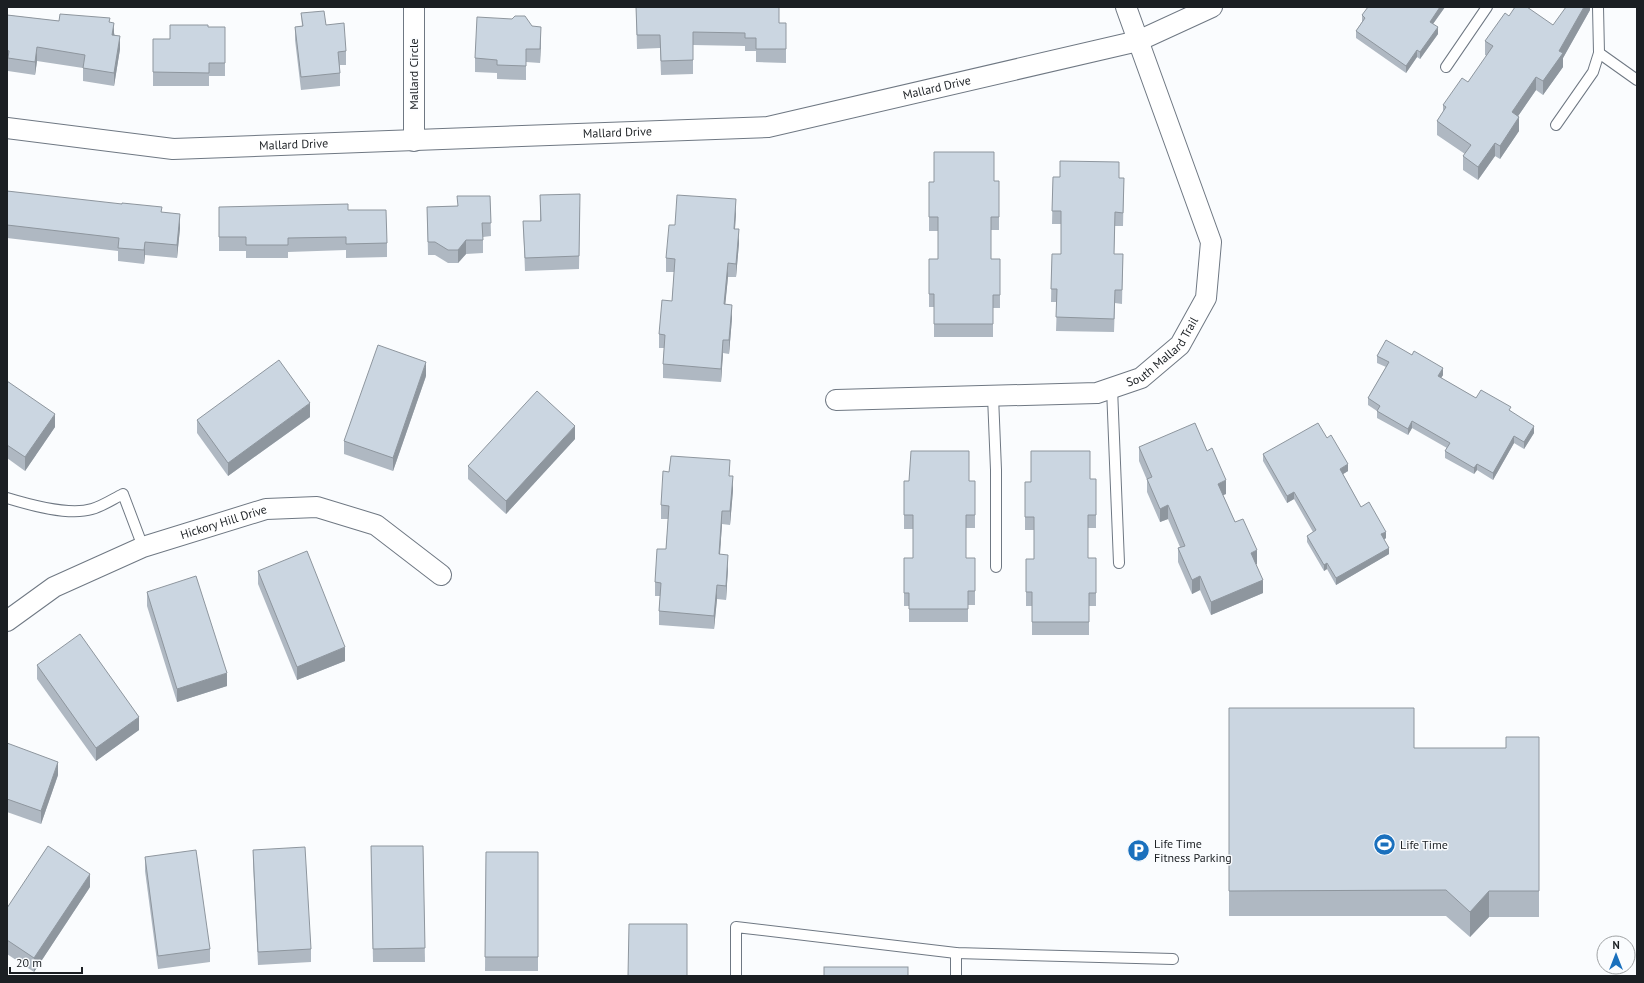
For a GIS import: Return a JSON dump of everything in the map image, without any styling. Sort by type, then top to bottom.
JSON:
[{"type":"street","name":"Mallard Circle","points":[[414,7],[414,141]]},
{"type":"street","name":"South Mallard Trail","points":[[836,400],[1097,393],[1142,378],[1180,345],[1206,298],[1211,242],[1126,7]]},
{"type":"street","name":"Mallard Drive","points":[[7,128],[173,149],[768,127],[1138,41],[1212,7]]},
{"type":"street","name":"Hickory Hill Drive","points":[[7,621],[54,587],[143,547],[266,509],[317,507],[376,525],[441,575]]},
{"type":"lane","points":[[1446,67],[1487,7]]},
{"type":"lane","points":[[1556,125],[1593,72],[1599,53],[1598,7]]},
{"type":"lane","points":[[1599,53],[1637,80]]},
{"type":"lane","points":[[1112,388],[1119,563]]},
{"type":"lane","points":[[993,396],[996,470],[996,567]]},
{"type":"lane","points":[[7,498],[21,503],[69,511],[92,509],[123,494],[143,547]]},
{"type":"lane","points":[[736,976],[736,927],[956,953],[1173,959]]},
{"type":"lane","points":[[956,953],[956,976]]},
{"type":"building","points":[[636,7],[779,7],[779,23],[786,23],[786,49],[756,49],[756,38],[745,38],[745,33],[693,32],[693,60],[661,61],[660,35],[637,35]]},
{"type":"building","points":[[1368,7],[1440,7],[1430,22],[1438,27],[1420,52],[1417,50],[1406,66],[1356,31],[1365,18],[1362,15]]},
{"type":"building","points":[[1515,7],[1527,7],[1553,25],[1566,7],[1584,7],[1559,51],[1563,53],[1543,81],[1536,77],[1512,112],[1519,117],[1500,146],[1495,143],[1478,167],[1463,156],[1471,145],[1437,121],[1446,107],[1443,105],[1462,78],[1468,82],[1493,46],[1485,41],[1505,13],[1509,16]]},
{"type":"building","points":[[324,11],[326,25],[344,23],[346,51],[338,52],[340,73],[301,77],[295,27],[303,26],[301,13]]},
{"type":"building","points":[[60,14],[110,18],[109,22],[114,23],[112,35],[120,36],[114,73],[83,68],[85,55],[37,47],[35,62],[8,58],[7,15],[59,21]]},
{"type":"building","points":[[515,16],[525,16],[532,26],[541,27],[540,49],[526,49],[526,66],[497,65],[497,60],[475,58],[477,17],[512,19]]},
{"type":"building","points":[[170,25],[208,25],[208,27],[225,27],[225,63],[209,63],[209,73],[153,72],[153,39],[170,39]]},
{"type":"building","points":[[934,152],[994,152],[994,181],[999,181],[999,217],[991,217],[991,259],[1000,259],[1000,295],[993,295],[993,324],[934,324],[934,294],[929,294],[929,259],[938,259],[938,217],[929,217],[929,182],[934,182]]},
{"type":"building","points":[[1060,161],[1119,162],[1119,178],[1124,178],[1123,213],[1115,212],[1114,254],[1123,254],[1122,290],[1115,290],[1114,319],[1056,317],[1057,289],[1051,289],[1052,254],[1061,254],[1061,211],[1052,211],[1053,177],[1060,177]]},
{"type":"building","points":[[7,191],[162,207],[161,212],[180,214],[177,245],[145,242],[144,250],[118,248],[119,238],[7,225]]},
{"type":"building","points":[[580,194],[579,256],[525,258],[523,221],[541,221],[540,195]]},
{"type":"building","points":[[677,195],[736,199],[734,229],[739,229],[736,264],[728,263],[724,304],[732,305],[729,340],[723,340],[721,369],[663,364],[665,335],[659,334],[662,300],[672,301],[675,259],[666,258],[669,225],[675,225]]},
{"type":"building","points":[[457,196],[490,196],[491,223],[482,223],[483,240],[466,240],[458,250],[448,250],[435,242],[428,242],[427,207],[458,206]]},
{"type":"building","points":[[348,204],[348,210],[386,210],[387,243],[346,244],[346,237],[288,238],[288,245],[246,245],[246,237],[219,237],[219,207]]},
{"type":"building","points":[[1386,340],[1412,355],[1414,351],[1443,368],[1438,376],[1476,398],[1481,390],[1511,407],[1509,410],[1534,426],[1524,442],[1514,436],[1493,473],[1477,464],[1474,468],[1445,451],[1450,443],[1412,421],[1408,429],[1377,411],[1380,406],[1368,398],[1389,362],[1377,356]]},
{"type":"building","points":[[378,345],[426,362],[393,458],[344,441]]},
{"type":"building","points":[[279,360],[310,403],[228,463],[197,420]]},
{"type":"building","points":[[7,381],[55,414],[25,457],[7,445]]},
{"type":"building","points":[[537,391],[575,426],[506,501],[468,466]]},
{"type":"building","points":[[1195,423],[1207,451],[1212,448],[1226,480],[1218,484],[1235,522],[1243,519],[1257,550],[1251,553],[1263,580],[1211,602],[1200,576],[1192,580],[1178,548],[1185,546],[1168,505],[1160,509],[1147,479],[1152,477],[1139,447]]},
{"type":"building","points":[[1318,423],[1327,438],[1331,435],[1348,464],[1340,469],[1361,507],[1369,502],[1386,532],[1381,534],[1389,548],[1336,578],[1327,563],[1324,565],[1307,536],[1316,530],[1294,492],[1287,496],[1263,454]]},
{"type":"building","points":[[911,451],[969,451],[969,481],[975,481],[975,515],[966,515],[966,558],[975,558],[975,591],[968,591],[968,609],[909,609],[909,593],[904,593],[904,558],[913,558],[913,515],[904,515],[904,481],[909,481]]},
{"type":"building","points":[[1031,451],[1090,451],[1090,479],[1096,479],[1096,515],[1088,515],[1088,558],[1096,558],[1096,593],[1089,593],[1089,622],[1032,622],[1032,592],[1026,592],[1026,559],[1034,559],[1034,517],[1025,517],[1025,482],[1031,482]]},
{"type":"building","points":[[671,456],[730,460],[729,476],[733,476],[730,511],[722,511],[719,554],[728,555],[726,586],[717,585],[714,616],[659,611],[661,583],[655,582],[657,549],[666,549],[669,506],[661,505],[663,471],[669,472]]},
{"type":"building","points":[[307,551],[345,647],[297,667],[258,571]]},
{"type":"building","points":[[196,576],[227,673],[177,689],[147,592]]},
{"type":"building","points":[[80,634],[139,717],[96,748],[37,665]]},
{"type":"building","name":"Life Time","points":[[1229,708],[1414,708],[1414,748],[1506,748],[1506,737],[1539,737],[1539,891],[1489,891],[1470,912],[1446,890],[1229,891]]},
{"type":"building","points":[[7,743],[58,762],[41,811],[7,799]]},
{"type":"building","points":[[48,846],[90,874],[34,958],[7,940],[7,908]]},
{"type":"building","points":[[371,846],[423,846],[425,948],[373,949]]},
{"type":"building","points":[[305,847],[311,949],[258,952],[253,850]]},
{"type":"building","points":[[196,850],[210,949],[158,956],[145,857]]},
{"type":"building","points":[[486,852],[538,852],[538,957],[485,957]]},
{"type":"building","points":[[629,924],[687,924],[687,976],[628,976]]},
{"type":"building","points":[[824,967],[908,967],[908,976],[824,976]]},
{"type":"place","name":"Life Time","points":[[1384,845]]},
{"type":"place","name":"Life Time Fitness Parking","points":[[1138,851]]}]
